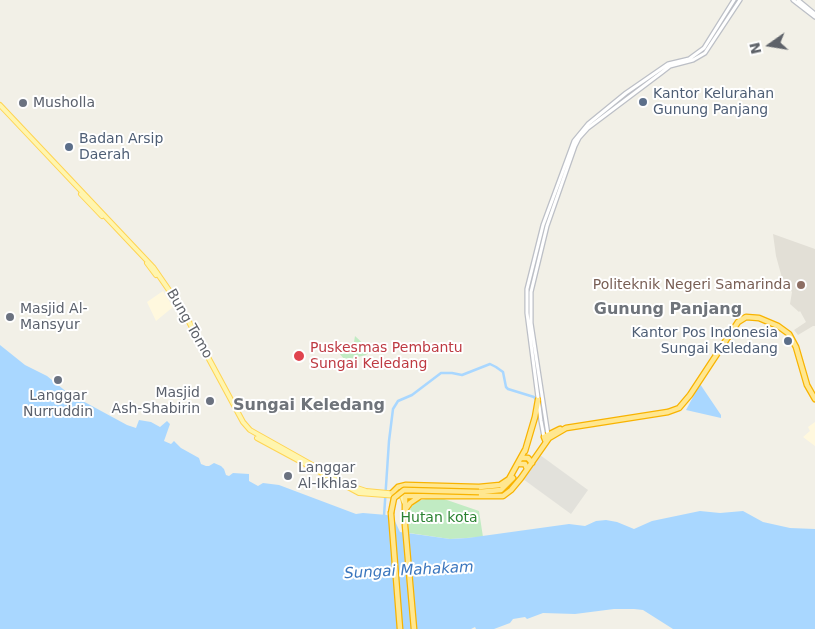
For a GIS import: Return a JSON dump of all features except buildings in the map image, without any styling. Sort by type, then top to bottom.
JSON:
[{"type":"highway","points":[[414,629],[404,496],[503,496],[512,490],[547,438],[569,425],[668,410],[675,407],[684,400],[732,326],[738,319],[746,315],[768,320],[792,334],[799,346],[809,383],[815,394]]},
{"type":"highway","points":[[547,438],[571,427],[668,412],[679,408],[690,395],[738,322],[746,317],[764,320],[789,334],[796,347],[807,386],[815,399]]},
{"type":"highway","points":[[400,629],[391,513],[394,498],[404,490],[479,492],[501,490],[512,481],[520,464],[538,400]]},
{"type":"highway","points":[[392,492],[406,484],[479,487],[500,485],[509,479],[525,450]]},
{"type":"highway","points":[[522,458],[528,458],[532,462]]},
{"type":"highway","points":[[520,464],[525,464],[527,469]]},
{"type":"highway","points":[[405,510],[413,500],[422,496]]},
{"type":"main road","points":[[547,438],[526,301],[529,276],[543,225],[574,141],[588,124],[668,64],[689,58],[701,52],[734,0]]},
{"type":"main road","points":[[613,105],[670,66],[693,60],[705,53],[740,0]]},
{"type":"main road","points":[[793,0],[815,16]]},
{"type":"main road","points":[[798,0],[815,16]]},
{"type":"main road","name":"Bung Tomo","points":[[0,107],[118,231],[175,298],[240,420],[250,433],[357,489],[372,492],[392,492],[404,496]]},
{"type":"main road","points":[[538,384],[538,400],[547,438]]},
{"type":"main road","name":"Bung Tomo","points":[[275,446],[359,493],[404,496]]},
{"type":"shaded area","name":"Politeknik Negeri Samarinda","points":[[773,234],[815,249],[815,326],[798,335],[794,330],[806,322],[800,311],[790,304],[792,292],[782,278]]},
{"type":"shaded area","points":[[163,291],[173,307],[156,321],[147,302]]},
{"type":"shaded area","points":[[815,422],[815,446],[803,437],[810,431],[808,427]]},
{"type":"shaded area","points":[[540,455],[588,490],[571,514],[523,479]]},
{"type":"green space","points":[[355,336],[371,351],[366,355],[345,360],[339,353],[347,350],[347,344],[354,342]]},
{"type":"green space","name":"Hutan kota","points":[[444,499],[479,511],[483,537],[450,539],[409,533],[408,516],[411,507],[418,501]]},
{"type":"water","name":"Sungai Mahakam","points":[[0,345],[25,365],[47,376],[68,393],[127,425],[136,428],[139,420],[151,422],[160,427],[167,421],[170,424],[164,441],[171,444],[174,441],[181,448],[199,458],[201,464],[209,466],[214,463],[221,466],[226,475],[229,476],[233,473],[249,474],[249,481],[258,486],[263,483],[279,485],[356,514],[387,515],[394,519],[400,532],[450,539],[468,538],[569,524],[585,526],[596,521],[606,520],[634,529],[652,521],[700,511],[720,513],[743,511],[763,522],[790,528],[815,529],[815,629],[673,629],[643,610],[614,609],[575,614],[543,613],[527,619],[525,617],[513,619],[510,623],[494,629],[476,629],[475,627],[471,629],[0,629]]},
{"type":"water","points":[[700,384],[721,415],[721,418],[686,410]]},
{"type":"waterway","points":[[384,516],[389,441],[393,409],[398,401],[412,395],[441,373],[462,375],[490,364],[503,372],[508,389],[534,397],[537,401]]},
{"type":"place","name":"Kantor Kelurahan Gunung Panjang","points":[[643,102]]},
{"type":"place","name":"Musholla","points":[[23,103]]},
{"type":"place","name":"Badan Arsip Daerah","points":[[69,147]]},
{"type":"place","name":"Politeknik Negeri Samarinda","points":[[801,285]]},
{"type":"place","name":"Masjid Al- Mansyur","points":[[10,317]]},
{"type":"place","name":"Kantor Pos Indonesia Sungai Keledang","points":[[788,341]]},
{"type":"place","name":"Puskesmas Pembantu Sungai Keledang","points":[[299,356]]},
{"type":"place","name":"Langgar Nurruddin","points":[[58,380]]},
{"type":"place","name":"Masjid Ash-Shabirin","points":[[210,401]]},
{"type":"place","name":"Langgar Al-Ikhlas","points":[[288,476]]},
{"type":"district","name":"Gunung Panjang","points":[[668,310]]},
{"type":"district","name":"Sungai Keledang","points":[[309,406]]}]
